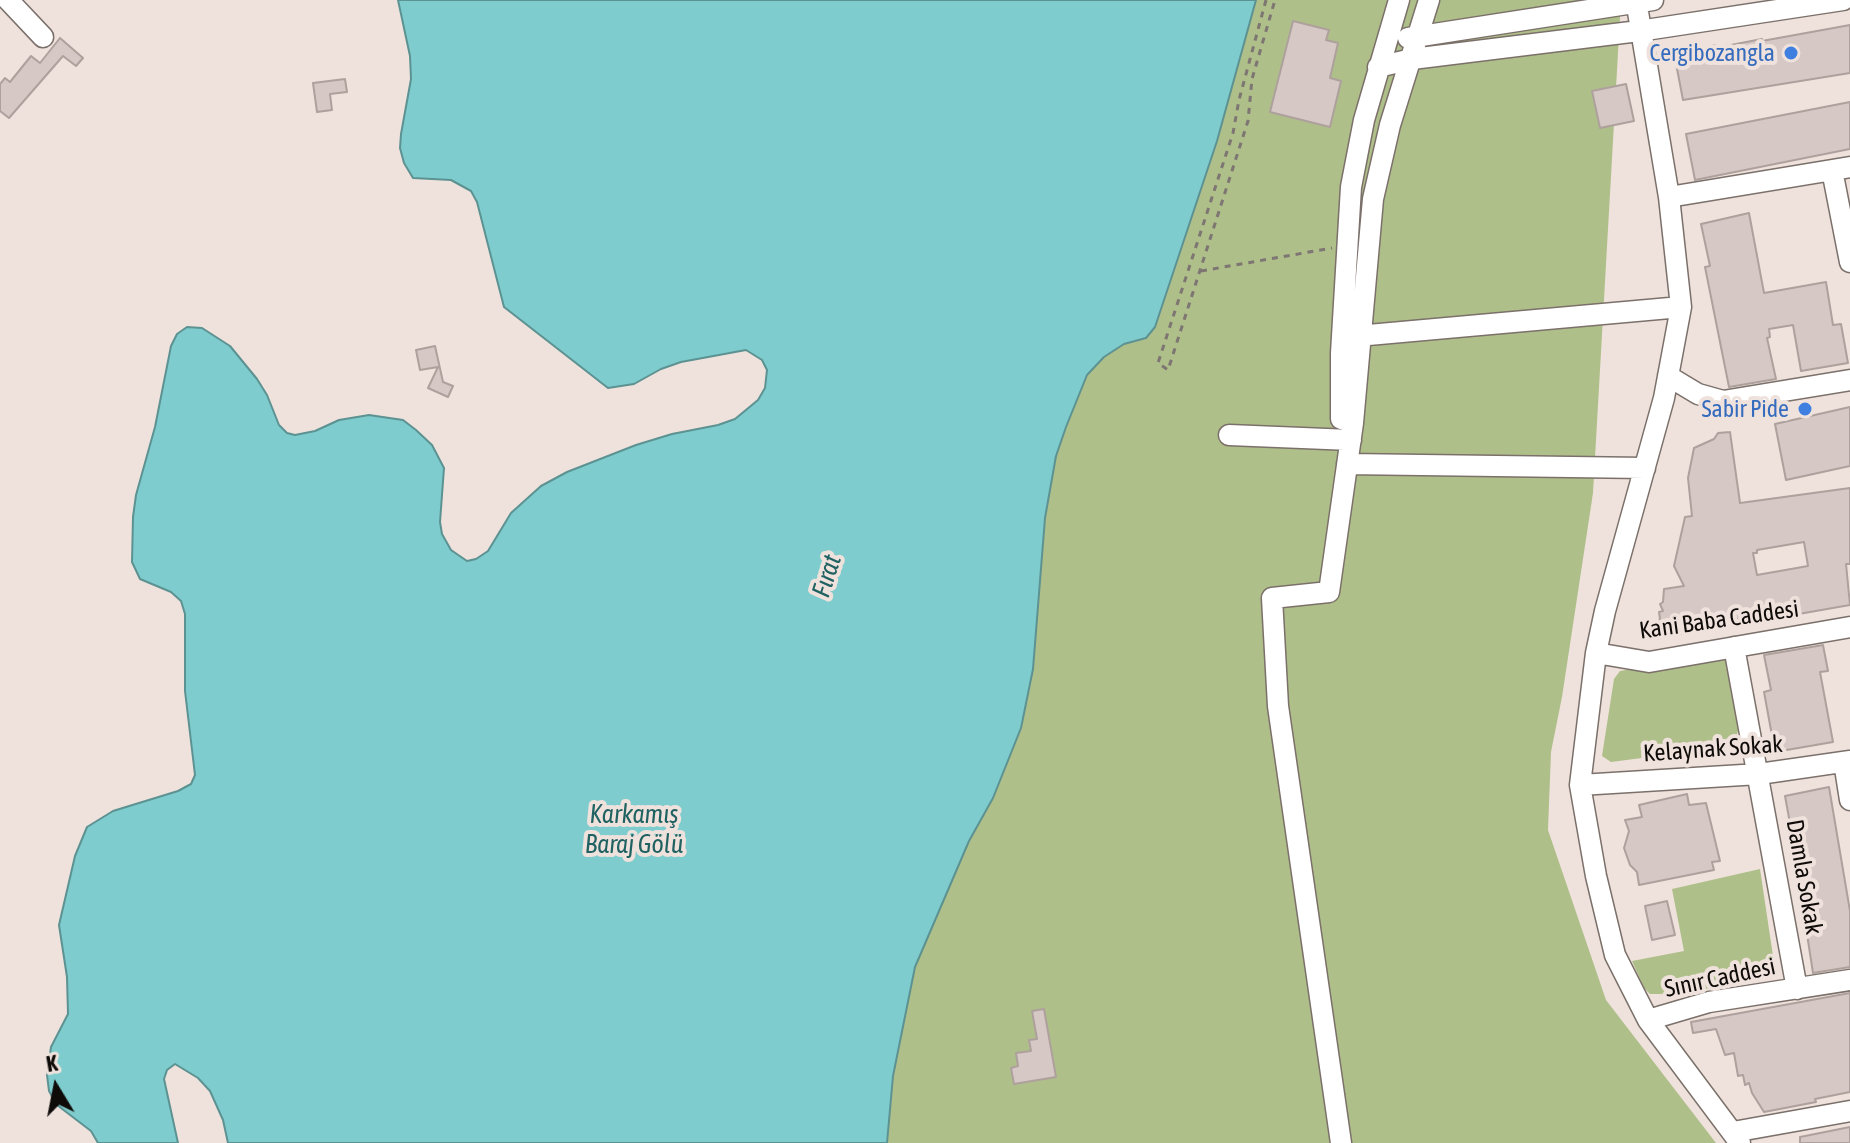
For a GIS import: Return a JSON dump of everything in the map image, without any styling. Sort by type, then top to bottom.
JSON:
[{"type":"street","points":[[8,0],[43,37]]},
{"type":"street","points":[[1341,1143],[1278,706],[1272,598],[1329,592],[1352,431],[1347,245],[1351,187],[1364,120],[1399,0]]},
{"type":"street","points":[[1350,337],[1373,199],[1390,125],[1429,0]]},
{"type":"street","points":[[1378,67],[1412,59],[1639,31],[1843,0]]},
{"type":"street","points":[[1385,42],[1641,1],[1639,31],[1669,197],[1681,307],[1668,376],[1596,653],[1580,785],[1596,876],[1615,955],[1648,1020],[1736,1138],[1850,1111]]},
{"type":"street","points":[[1669,197],[1841,169],[1850,262]]},
{"type":"street","points":[[1350,337],[1681,307]]},
{"type":"street","points":[[1668,376],[1698,394],[1723,401],[1850,380]]},
{"type":"street","points":[[1229,435],[1352,431]]},
{"type":"street","points":[[1347,464],[1645,468]]},
{"type":"street","name":"Kani Baba Caddesi","points":[[1596,653],[1649,662],[1850,627]]},
{"type":"street","name":"Damla Sokak","points":[[1734,647],[1797,989]]},
{"type":"street","points":[[1847,762],[1850,800]]},
{"type":"street","name":"Kelaynak Sokak","points":[[1580,785],[1759,774],[1847,762]]},
{"type":"street","name":"Sınır Caddesi","points":[[1648,1020],[1709,1002],[1850,980]]},
{"type":"path","points":[[1266,0],[1233,133],[1158,363],[1168,370],[1248,121],[1252,79],[1275,0]]},
{"type":"path","points":[[1200,271],[1347,245]]},
{"type":"green space","points":[[1190,0],[1621,0],[1593,493],[1551,752],[1548,830],[1606,1000],[1716,1143],[844,1143]]},
{"type":"green space","points":[[1728,657],[1741,719],[1734,746],[1611,762],[1602,756],[1614,679],[1620,671]]},
{"type":"green space","points":[[1760,869],[1776,976],[1678,994],[1650,994],[1632,961],[1684,951],[1672,889]]},
{"type":"water","name":"Karkamış Baraj Gölü","points":[[398,0],[1256,0],[1217,141],[1155,327],[1146,338],[1124,344],[1104,357],[1087,375],[1056,456],[1045,518],[1033,669],[1021,728],[993,798],[969,841],[915,967],[893,1076],[887,1143],[228,1143],[223,1120],[210,1091],[198,1078],[175,1064],[167,1070],[164,1079],[178,1143],[98,1143],[91,1131],[57,1105],[49,1091],[47,1075],[51,1047],[68,1014],[67,977],[59,925],[75,856],[87,827],[113,811],[178,791],[191,784],[195,775],[185,691],[185,614],[181,601],[171,592],[140,579],[132,562],[136,495],[155,427],[171,346],[177,334],[187,327],[202,328],[230,346],[257,379],[279,425],[287,433],[295,435],[315,431],[339,420],[369,415],[403,420],[416,430],[432,445],[444,468],[442,534],[451,550],[467,561],[488,551],[511,513],[541,486],[567,472],[636,445],[735,419],[758,400],[765,388],[767,370],[762,360],[746,350],[681,362],[634,384],[608,388],[504,307],[477,202],[471,191],[451,180],[413,178],[404,163],[400,148],[401,134],[411,79],[410,56]]},
{"type":"building","points":[[1293,21],[1329,30],[1326,40],[1338,43],[1330,78],[1341,81],[1330,127],[1270,112]]},
{"type":"building","points":[[1850,25],[1850,73],[1683,100],[1674,53]]},
{"type":"building","points":[[60,38],[83,58],[76,66],[63,56],[9,118],[0,111],[0,84],[5,78],[10,82],[31,56],[40,63]]},
{"type":"building","points":[[345,79],[347,92],[330,94],[332,110],[317,112],[313,83]]},
{"type":"building","points":[[1626,84],[1634,121],[1600,128],[1592,91]]},
{"type":"building","points":[[1850,102],[1850,149],[1695,180],[1686,134]]},
{"type":"building","points":[[1749,213],[1764,293],[1826,282],[1833,325],[1841,324],[1848,363],[1801,371],[1793,325],[1769,329],[1770,337],[1767,338],[1776,379],[1729,387],[1705,267],[1710,266],[1701,224]]},
{"type":"building","points":[[435,346],[443,382],[453,386],[448,397],[428,388],[438,367],[420,370],[416,350]]},
{"type":"building","points":[[1850,407],[1850,466],[1786,480],[1775,424]]},
{"type":"building","points":[[1730,432],[1740,503],[1850,488],[1850,564],[1846,564],[1850,605],[1776,618],[1775,611],[1734,620],[1735,624],[1656,639],[1654,627],[1660,619],[1659,612],[1663,611],[1660,604],[1664,589],[1684,586],[1674,566],[1685,517],[1692,516],[1688,478],[1694,448],[1714,439],[1718,433]],"holes":[[[1804,542],[1808,566],[1757,575],[1753,553]]]},
{"type":"building","points":[[1823,645],[1828,671],[1820,672],[1833,742],[1775,752],[1764,692],[1771,690],[1764,655]]},
{"type":"building","points":[[1829,787],[1850,911],[1850,967],[1813,973],[1785,796]]},
{"type":"building","points":[[1687,794],[1689,805],[1706,803],[1720,861],[1712,862],[1714,870],[1639,885],[1637,872],[1630,865],[1624,848],[1629,831],[1625,820],[1642,817],[1639,805]]},
{"type":"building","points":[[1667,901],[1675,935],[1652,940],[1645,906]]},
{"type":"building","points":[[1850,993],[1850,1092],[1815,1099],[1816,1102],[1764,1112],[1749,1083],[1745,1085],[1743,1075],[1738,1076],[1734,1053],[1725,1055],[1716,1029],[1693,1033],[1691,1022]]},
{"type":"building","points":[[1044,1009],[1056,1077],[1014,1084],[1011,1068],[1018,1066],[1016,1053],[1031,1051],[1029,1040],[1037,1039],[1032,1011]]},
{"type":"building","points":[[1850,1127],[1850,1143],[1800,1143],[1800,1137]]},
{"type":"place","name":"Cergibozangla","points":[[1791,53]]},
{"type":"place","name":"Sabir Pide","points":[[1805,409]]},
{"type":"water label","name":"Fırat","points":[[827,576]]}]
